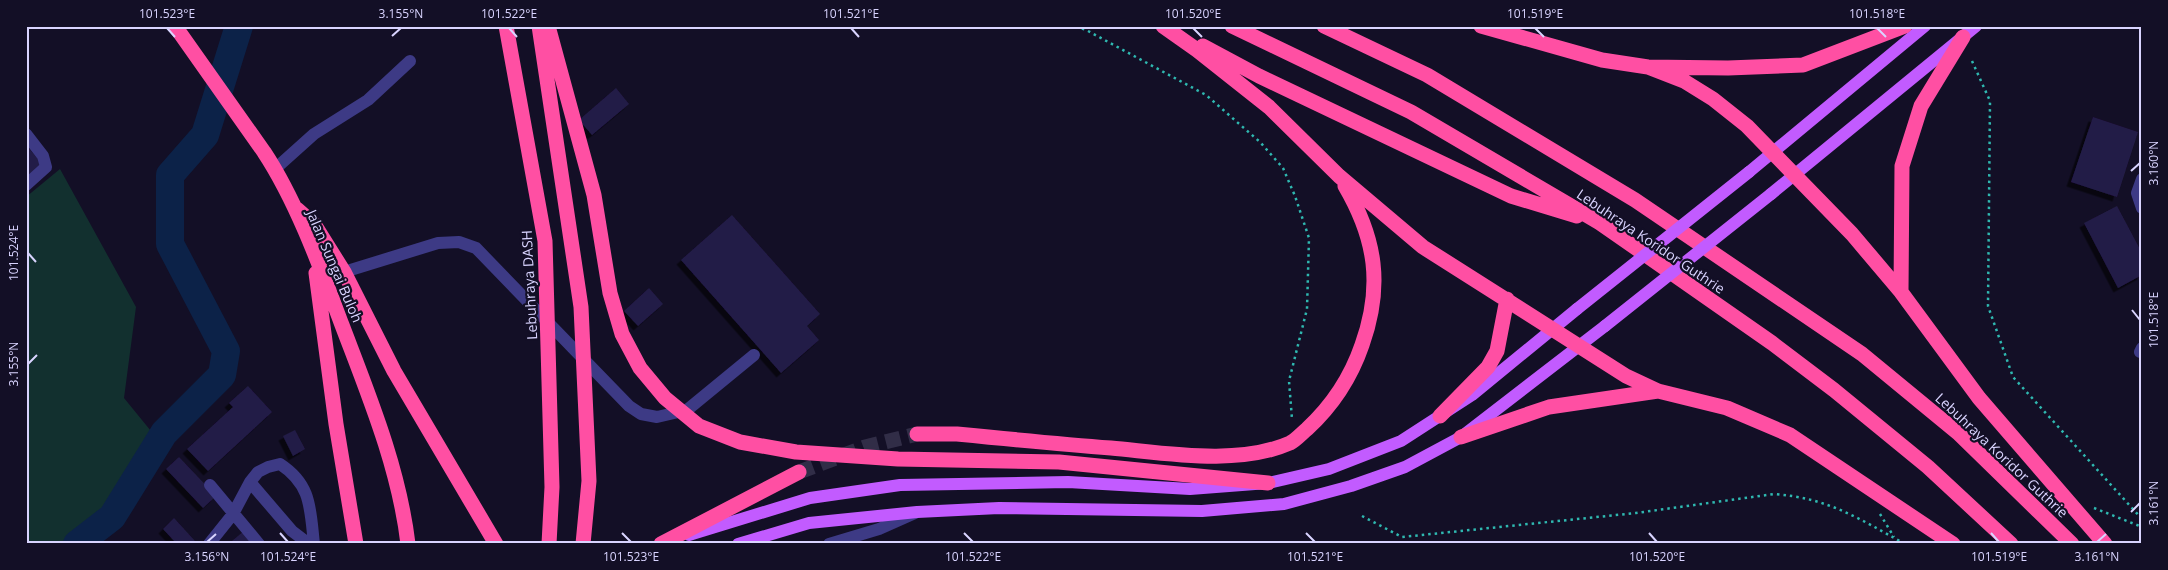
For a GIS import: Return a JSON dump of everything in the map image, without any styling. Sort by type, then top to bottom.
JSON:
[{"type":"highway","name":"Lebuhraya DASH","points":[[506,26],[545,242],[552,487],[549,544]]},
{"type":"highway","points":[[539,26],[581,307],[589,481],[583,544]]},
{"type":"highway","points":[[548,26],[594,195],[610,293],[622,334],[640,368],[666,398],[699,426],[740,442],[796,452],[898,459],[1059,462],[1268,483]]},
{"type":"highway","points":[[1163,26],[1197,50],[1269,107],[1339,176],[1423,247],[1626,376],[1658,391],[1727,408],[1790,435],[1953,544]]},
{"type":"highway","points":[[1167,26],[1259,76],[1511,196],[1600,223]]},
{"type":"highway","name":"Lebuhraya Koridor Guthrie","points":[[1232,26],[1410,112],[1600,223],[1772,343],[1834,390],[1928,467],[2011,544]]},
{"type":"highway","name":"Lebuhraya Koridor Guthrie","points":[[1324,26],[1427,75],[1635,200],[1862,354],[1958,433],[2072,544]]},
{"type":"highway","points":[[1481,26],[1602,60],[1648,67],[1728,68],[1803,65],[1905,26]]},
{"type":"highway","name":"Jalan Sungai Buloh","points":[[178,29],[264,152],[275,169],[292,205],[313,253],[372,404],[394,476],[407,539]]},
{"type":"highway","points":[[1901,292],[1902,166],[1921,106],[1962,37]]},
{"type":"highway","points":[[1648,67],[1684,81],[1713,99],[1747,126],[1852,234],[1901,292],[1979,398],[2105,544]]},
{"type":"highway","points":[[917,434],[957,434],[1208,457],[1267,451],[1292,442],[1320,417],[1340,391],[1356,362],[1372,318],[1375,280],[1369,239],[1359,209],[1339,176]]},
{"type":"highway","points":[[292,205],[314,224],[344,272],[394,371],[496,544]]},
{"type":"highway","points":[[313,253],[336,424],[356,544]]},
{"type":"highway","points":[[1440,416],[1488,367],[1497,350],[1506,299]]},
{"type":"highway","points":[[1461,437],[1549,407],[1658,391]]},
{"type":"highway","points":[[661,544],[799,472]]},
{"type":"main road","points":[[666,544],[717,526],[810,498],[900,485],[1068,482],[1190,489],[1268,483],[1329,469],[1363,458],[1401,442],[1472,395],[1749,172],[1925,26]]},
{"type":"main road","points":[[738,544],[809,523],[917,512],[999,508],[1202,511],[1284,504],[1351,486],[1405,467],[1461,437],[1580,346],[1771,194],[1976,26]]},
{"type":"street","points":[[275,169],[314,134],[368,100],[410,61]]},
{"type":"street","points":[[26,134],[43,156],[46,167],[26,185]]},
{"type":"street","points":[[2142,178],[2137,193],[2142,208]]},
{"type":"street","points":[[344,272],[438,243],[459,242],[476,248],[629,406],[642,414],[657,418],[687,410],[754,355]]},
{"type":"street","points":[[211,543],[233,514],[250,482],[258,472],[280,464],[294,473],[304,486],[310,509],[314,544]]},
{"type":"street","points":[[250,482],[292,532],[309,544]]},
{"type":"street","points":[[210,485],[259,544]]},
{"type":"street","points":[[829,544],[880,530],[917,512]]},
{"type":"path","points":[[1076,26],[1206,94],[1260,142],[1283,168],[1309,238],[1307,309],[1289,381],[1292,419]]},
{"type":"path","points":[[1972,61],[1990,101],[1988,306],[2013,377],[2142,519]]},
{"type":"path","points":[[1362,516],[1402,537],[1636,513],[1774,494],[1818,500],[1845,511],[1905,544]]},
{"type":"path","points":[[2090,506],[2142,527]]},
{"type":"green space","points":[[60,169],[136,307],[124,398],[155,436],[102,514],[66,544],[26,544],[26,197]]},
{"type":"building","points":[[616,88],[629,104],[592,135],[579,120]]},
{"type":"building","points":[[2093,117],[2138,132],[2117,197],[2071,182]]},
{"type":"building","points":[[26,145],[43,165],[26,178]]},
{"type":"building","points":[[2117,206],[2142,253],[2142,275],[2118,288],[2084,223]]},
{"type":"building","points":[[732,215],[820,314],[807,326],[819,340],[781,373],[681,260]]},
{"type":"building","points":[[649,288],[663,304],[638,326],[624,311]]},
{"type":"building","points":[[248,386],[272,412],[208,471],[187,449],[233,407],[229,403]]},
{"type":"building","points":[[295,430],[305,449],[293,456],[283,436]]},
{"type":"building","points":[[179,457],[216,496],[203,508],[166,469]]},
{"type":"building","points":[[174,518],[195,541],[192,544],[177,544],[163,529]]},
{"type":"building","points":[[244,531],[255,544],[234,544],[232,541]]},
{"type":"waterway","points":[[77,544],[112,517],[164,433],[222,375],[226,351],[170,244],[170,175],[205,135],[239,26]]},
{"type":"tunnel","points":[[799,472],[865,447],[917,434]]}]
